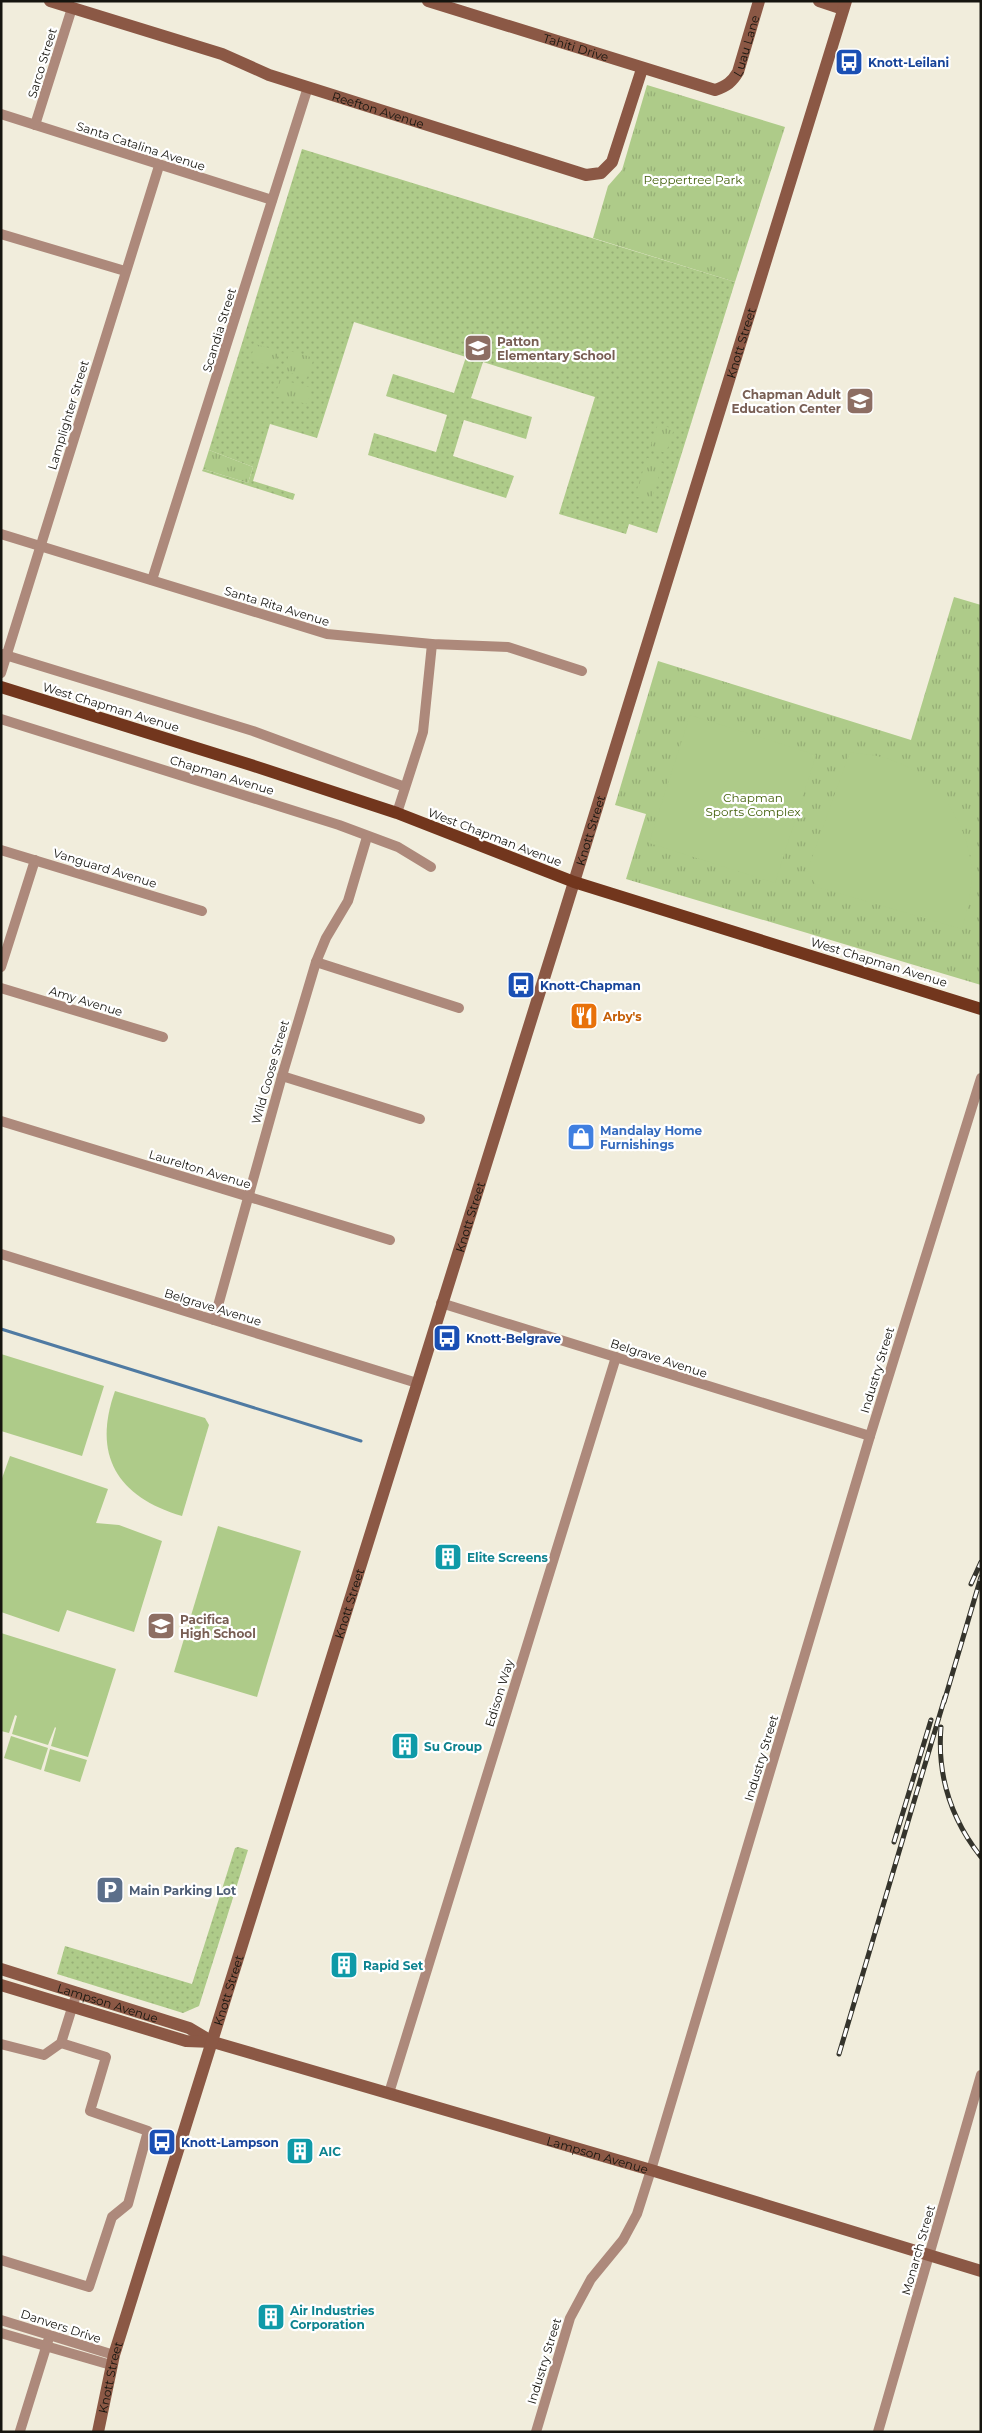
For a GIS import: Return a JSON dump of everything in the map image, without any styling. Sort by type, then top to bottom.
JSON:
[{"type":"main road","name":"Reefton Avenue","points":[[50,1],[222,54],[269,75],[586,175],[601,173],[612,162],[642,68]]},
{"type":"main road","name":"Tahiti Drive","points":[[428,1],[715,90],[724,87]]},
{"type":"main road","name":"Luau Lane","points":[[724,87],[732,81],[738,72],[759,1]]},
{"type":"main road","points":[[819,1],[844,5]]},
{"type":"main road","name":"Knott Street","points":[[98,2432],[113,2360],[441,1303],[574,882],[844,5]]},
{"type":"main road","name":"West Chapman Avenue","points":[[1,687],[242,762],[397,814],[574,882],[981,1009]]},
{"type":"main road","name":"Lampson Avenue","points":[[1,1969],[189,2028],[213,2042]]},
{"type":"main road","name":"Lampson Avenue","points":[[1,1985],[186,2041],[213,2042],[389,2093],[981,2270]]},
{"type":"street","name":"Sarco Street","points":[[36,124],[72,8]]},
{"type":"street","name":"Scandia Street","points":[[152,580],[308,87]]},
{"type":"street","name":"Santa Catalina Avenue","points":[[1,114],[159,166],[272,200]]},
{"type":"street","name":"Lamplighter Street","points":[[1,673],[4,655],[159,166]]},
{"type":"street","points":[[1,234],[125,271]]},
{"type":"street","name":"Santa Rita Avenue","points":[[1,534],[327,634],[432,644],[508,647],[582,671]]},
{"type":"street","points":[[397,814],[423,732],[432,644]]},
{"type":"street","points":[[4,655],[253,731],[405,787]]},
{"type":"street","name":"Chapman Avenue","points":[[1,719],[298,811],[398,848],[431,867]]},
{"type":"street","name":"Wild Goose Street","points":[[214,1320],[316,962],[326,938],[348,901],[368,837]]},
{"type":"street","name":"Vanguard Avenue","points":[[1,850],[202,911]]},
{"type":"street","points":[[1,966],[35,860]]},
{"type":"street","points":[[316,962],[459,1008]]},
{"type":"street","name":"Amy Avenue","points":[[1,988],[163,1037]]},
{"type":"street","points":[[282,1076],[420,1119]]},
{"type":"street","name":"Industry Street","points":[[536,2432],[570,2318],[592,2279],[623,2240],[636,2214],[651,2170],[870,1436],[981,1078]]},
{"type":"street","name":"Laurelton Avenue","points":[[1,1121],[390,1240]]},
{"type":"street","name":"Belgrave Avenue","points":[[1,1254],[417,1383]]},
{"type":"street","name":"Belgrave Avenue","points":[[441,1303],[870,1436]]},
{"type":"street","name":"Edison Way","points":[[389,2093],[616,1357]]},
{"type":"street","points":[[1,2044],[44,2055],[61,2043],[77,1992]]},
{"type":"street","points":[[1,2260],[89,2287],[112,2217],[128,2204],[148,2131],[90,2111],[106,2057],[61,2043]]},
{"type":"street","name":"Monarch Street","points":[[878,2432],[981,2075]]},
{"type":"street","name":"Danvers Drive","points":[[1,2320],[48,2340],[113,2360]]},
{"type":"street","name":"Danvers Drive","points":[[1,2333],[48,2340]]},
{"type":"street","points":[[20,2432],[48,2340]]},
{"type":"green space","name":"Peppertree Park","points":[[647,85],[785,127],[735,282],[593,238],[608,186],[622,170]]},
{"type":"green space","points":[[302,149],[735,282],[657,533],[629,524],[626,534],[559,514],[595,397],[483,362],[471,398],[532,417],[526,439],[464,420],[453,456],[514,476],[506,498],[368,455],[374,433],[436,452],[447,415],[386,396],[393,374],[454,393],[466,357],[354,322],[317,438],[270,424],[253,481],[295,494],[293,500],[202,471],[203,469],[248,483],[253,467],[209,450]]},
{"type":"green space","points":[[255,344],[279,351],[273,367],[250,360]]},
{"type":"green space","points":[[290,351],[314,358],[307,378],[284,371]]},
{"type":"green space","points":[[280,379],[312,388],[307,404],[275,396]]},
{"type":"green space","points":[[658,424],[674,429],[666,453],[650,448]]},
{"type":"green space","points":[[209,450],[253,467],[248,483],[203,469]]},
{"type":"green space","points":[[647,458],[663,463],[651,501],[635,496]]},
{"type":"green space","name":"Chapman Sports Complex","points":[[954,597],[981,605],[981,985],[626,879],[646,814],[615,805],[658,661],[911,740]]},
{"type":"green space","points":[[690,715],[816,755],[775,883],[649,843]]},
{"type":"green space","points":[[850,752],[881,757],[914,771],[928,781],[951,808],[966,840],[972,875],[962,929],[817,887],[807,871]]},
{"type":"green space","points":[[1,1354],[104,1386],[82,1456],[1,1431]]},
{"type":"green space","points":[[115,1391],[205,1418],[209,1425],[182,1516],[160,1508],[141,1497],[126,1485],[115,1470],[109,1454],[107,1435],[109,1414]]},
{"type":"green space","points":[[10,1456],[108,1489],[96,1523],[119,1525],[162,1541],[134,1632],[67,1610],[59,1632],[1,1612],[1,1481]]},
{"type":"green space","points":[[218,1526],[301,1551],[257,1697],[174,1672]]},
{"type":"green space","points":[[1,1633],[116,1669],[88,1757],[51,1746],[55,1727],[48,1745],[12,1734],[17,1716],[15,1715],[9,1733],[1,1731]]},
{"type":"green space","points":[[11,1736],[48,1748],[41,1770],[4,1758]]},
{"type":"green space","points":[[50,1749],[87,1760],[80,1782],[44,1771]]},
{"type":"green space","points":[[235,1848],[248,1850],[199,2006],[183,2013],[57,1974],[65,1946],[192,1984]]},
{"type":"waterway","points":[[1,1329],[361,1441]]},
{"type":"railway","points":[[971,1584],[981,1562]]},
{"type":"railway","points":[[944,1702],[981,1577]]},
{"type":"railway","points":[[839,2054],[945,1697]]},
{"type":"railway","points":[[894,1842],[931,1720]]},
{"type":"railway","points":[[941,1727],[941,1762],[948,1796],[962,1827],[981,1857]]},
{"type":"place","name":"Knott-Leilani","points":[[849,62]]},
{"type":"place","name":"Patton Elementary School","points":[[478,348]]},
{"type":"place","name":"Chapman Adult Education Center","points":[[860,401]]},
{"type":"place","name":"Knott-Chapman","points":[[521,985]]},
{"type":"place","name":"Arby's","points":[[584,1016]]},
{"type":"place","name":"Mandalay Home Furnishings","points":[[581,1137]]},
{"type":"place","name":"Knott-Belgrave","points":[[447,1338]]},
{"type":"place","name":"Elite Screens","points":[[448,1557]]},
{"type":"place","name":"Pacifica High School","points":[[161,1626]]},
{"type":"place","name":"Su Group","points":[[405,1746]]},
{"type":"place","name":"Main Parking Lot","points":[[110,1890]]},
{"type":"place","name":"Rapid Set","points":[[344,1965]]},
{"type":"place","name":"Knott-Lampson","points":[[162,2142]]},
{"type":"place","name":"AIC","points":[[300,2151]]},
{"type":"place","name":"Air Industries Corporation","points":[[271,2317]]}]
